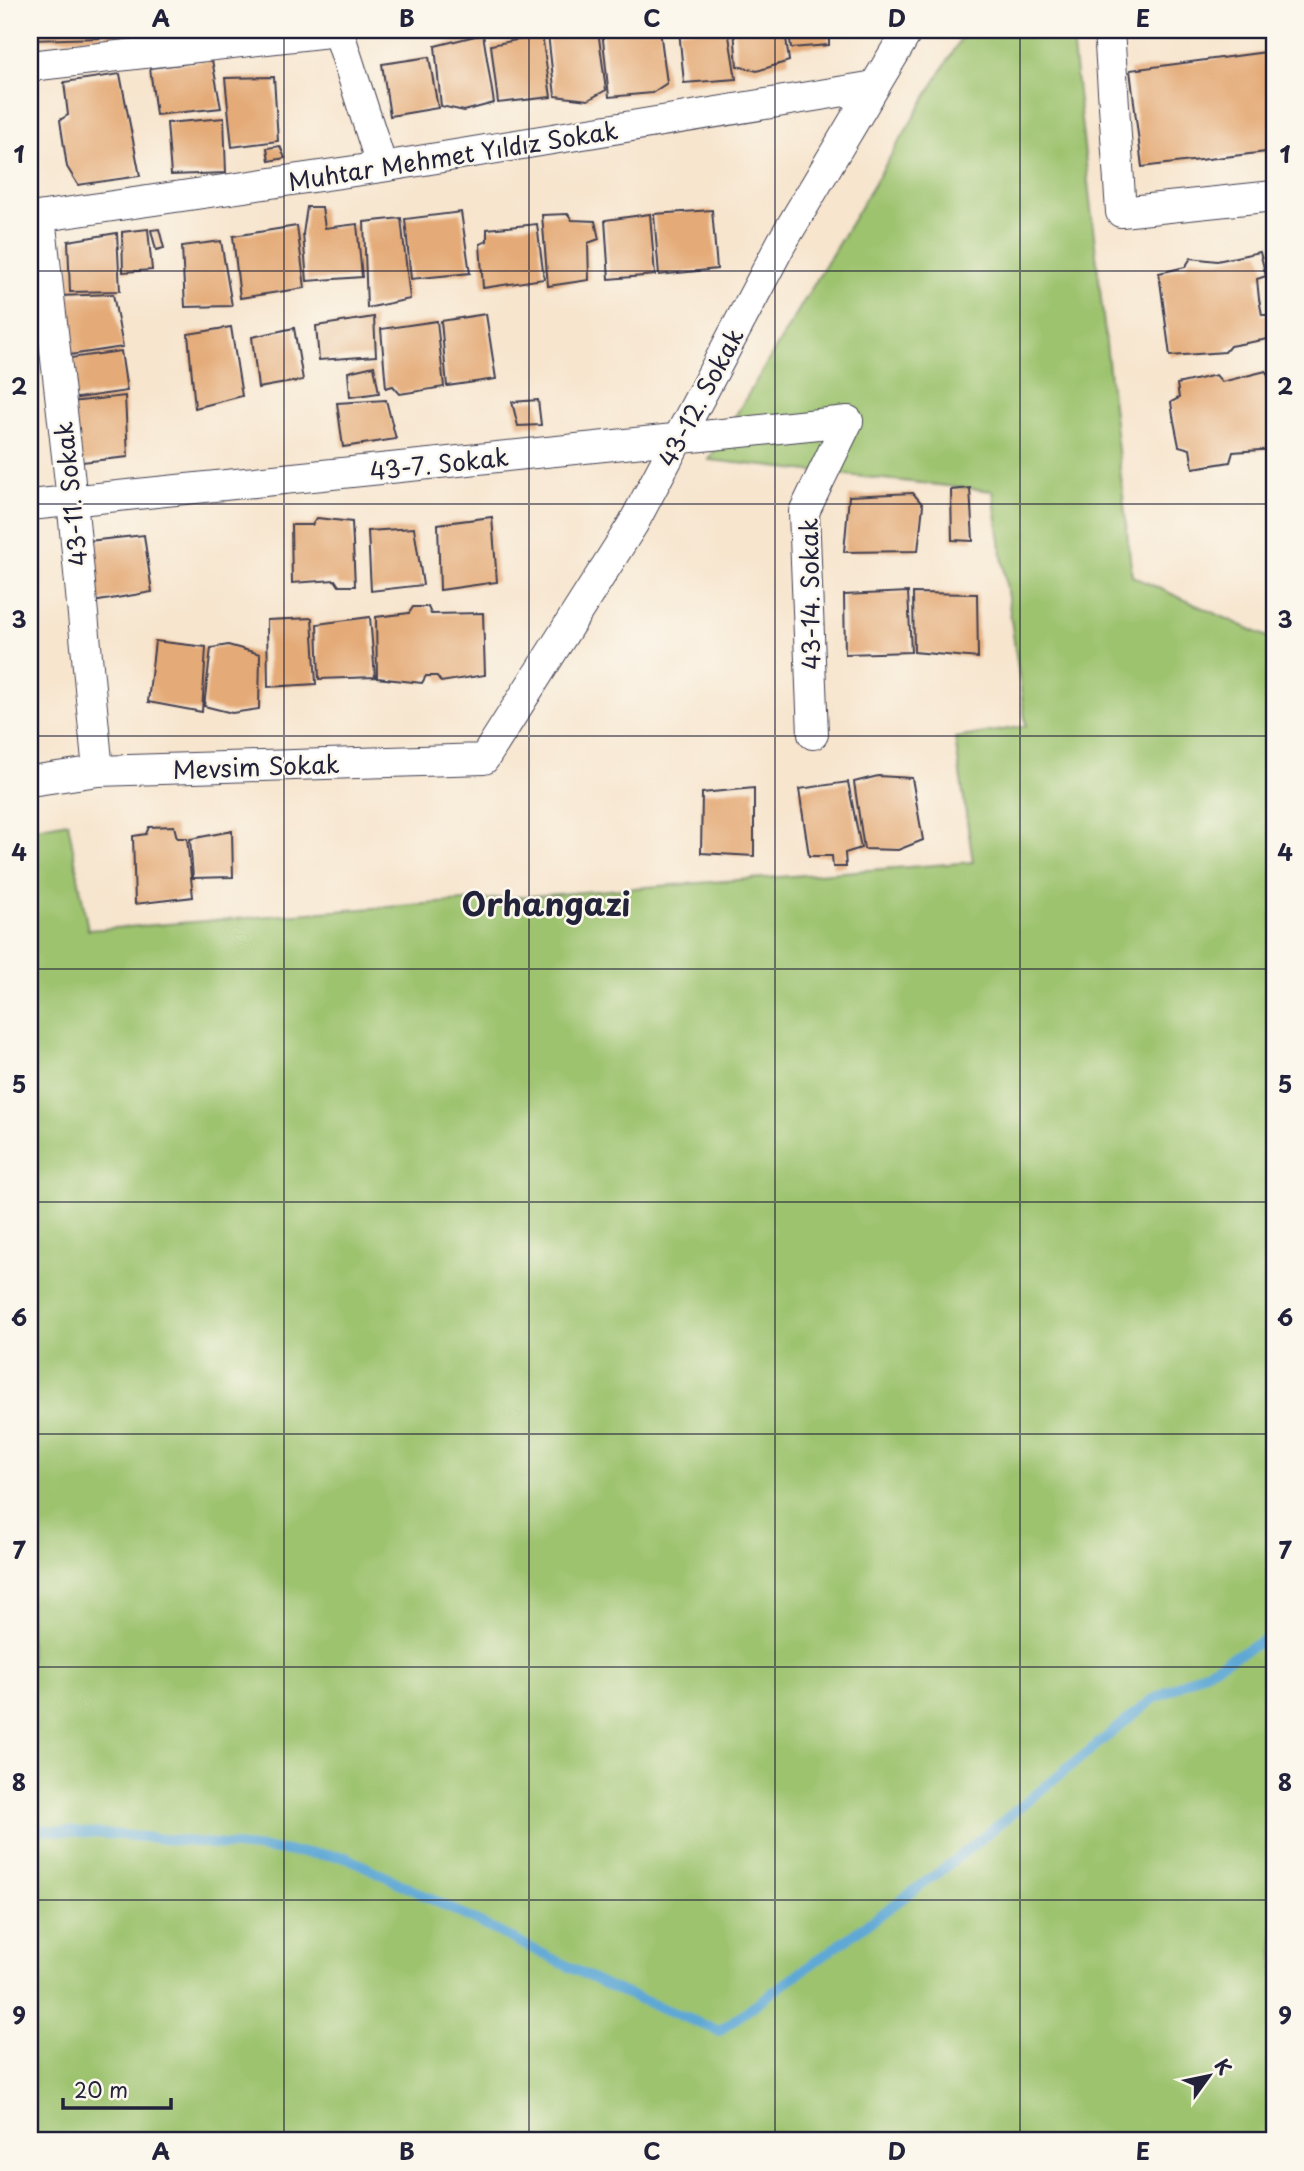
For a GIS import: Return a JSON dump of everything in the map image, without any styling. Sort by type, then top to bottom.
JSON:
[{"type":"street","points":[[30,66],[338,30],[382,167]]},
{"type":"street","name":"43-12. Sokak","points":[[484,758],[633,524],[782,242],[908,30]]},
{"type":"street","points":[[1109,30],[1121,212],[1274,196]]},
{"type":"street","name":"Muhtar Mehmet Yıldız Sokak","points":[[35,218],[382,167],[875,86]]},
{"type":"street","name":"43-11. Sokak","points":[[35,218],[72,500],[99,771]]},
{"type":"street","name":"43-7. Sokak","points":[[30,505],[848,421]]},
{"type":"street","name":"43-14. Sokak","points":[[813,734],[804,512],[848,421]]},
{"type":"street","name":"Mevsim Sokak","points":[[30,781],[99,771],[484,758]]},
{"type":"green space","points":[[966,30],[1071,30],[1132,576],[1274,640],[1274,2141],[30,2141],[30,829],[68,822],[88,930],[973,862],[955,738],[1026,726],[993,491],[709,460]]},
{"type":"building","points":[[30,30],[101,30],[102,38],[30,40]]},
{"type":"building","points":[[105,30],[201,30],[201,33],[106,37]]},
{"type":"building","points":[[598,30],[606,90],[588,100],[555,96],[548,34]]},
{"type":"building","points":[[602,30],[660,30],[667,83],[652,93],[609,97]]},
{"type":"building","points":[[679,30],[728,30],[736,79],[684,83]]},
{"type":"building","points":[[734,30],[785,30],[789,61],[757,71],[737,66]]},
{"type":"building","points":[[789,30],[829,30],[829,45],[791,48]]},
{"type":"building","points":[[483,34],[494,103],[464,111],[441,106],[435,46]]},
{"type":"building","points":[[542,35],[551,97],[498,103],[491,45]]},
{"type":"building","points":[[1274,51],[1274,151],[1142,167],[1130,70]]},
{"type":"building","points":[[429,57],[438,108],[390,116],[382,64]]},
{"type":"building","points":[[212,60],[221,108],[156,115],[150,68]]},
{"type":"building","points":[[120,74],[140,176],[78,185],[67,167],[60,120],[68,115],[64,82]]},
{"type":"building","points":[[274,77],[278,141],[232,147],[225,78]]},
{"type":"building","points":[[224,118],[226,173],[171,175],[167,123]]},
{"type":"building","points":[[280,146],[285,158],[269,161],[267,148]]},
{"type":"building","points":[[307,207],[322,207],[325,228],[357,224],[362,277],[307,281],[303,234]]},
{"type":"building","points":[[712,210],[717,269],[659,275],[654,214]]},
{"type":"building","points":[[461,212],[470,273],[411,279],[405,219]]},
{"type":"building","points":[[568,214],[572,220],[595,221],[599,239],[588,243],[589,280],[548,286],[542,215]]},
{"type":"building","points":[[650,214],[655,275],[609,279],[605,220]]},
{"type":"building","points":[[401,218],[410,299],[367,308],[364,222]]},
{"type":"building","points":[[537,224],[544,279],[483,288],[480,244],[487,241],[487,229]]},
{"type":"building","points":[[297,226],[305,288],[240,298],[233,236]]},
{"type":"building","points":[[148,229],[152,270],[123,272],[122,232]]},
{"type":"building","points":[[159,229],[164,248],[156,250],[151,230]]},
{"type":"building","points":[[117,233],[120,291],[70,292],[68,241]]},
{"type":"building","points":[[221,241],[232,306],[185,307],[182,246]]},
{"type":"building","points":[[1260,252],[1266,276],[1257,279],[1259,299],[1262,315],[1273,315],[1274,338],[1230,346],[1225,352],[1170,356],[1159,273],[1185,267],[1191,258],[1217,261]]},
{"type":"building","points":[[113,294],[123,347],[63,356],[59,296]]},
{"type":"building","points":[[486,314],[496,379],[447,386],[441,321]]},
{"type":"building","points":[[374,317],[376,356],[319,360],[316,326]]},
{"type":"building","points":[[437,321],[444,387],[400,394],[393,386],[386,388],[381,329]]},
{"type":"building","points":[[231,327],[242,396],[195,408],[188,334]]},
{"type":"building","points":[[294,328],[303,380],[258,388],[252,337]]},
{"type":"building","points":[[121,351],[127,391],[71,399],[70,358]]},
{"type":"building","points":[[374,366],[379,393],[350,397],[348,372]]},
{"type":"building","points":[[1266,371],[1274,390],[1274,449],[1233,452],[1230,462],[1193,468],[1190,449],[1179,446],[1173,416],[1171,402],[1179,398],[1177,384],[1216,375],[1222,382]]},
{"type":"building","points":[[125,396],[128,457],[73,463],[71,402]]},
{"type":"building","points":[[386,400],[396,439],[343,447],[337,403]]},
{"type":"building","points":[[538,400],[541,425],[518,426],[512,402]]},
{"type":"building","points":[[970,488],[973,541],[952,540],[951,490]]},
{"type":"building","points":[[913,493],[923,505],[918,551],[844,552],[849,496]]},
{"type":"building","points":[[492,517],[497,582],[440,590],[438,524]]},
{"type":"building","points":[[317,518],[352,522],[355,586],[339,586],[335,580],[292,583],[291,525],[312,525]]},
{"type":"building","points":[[414,528],[423,585],[371,591],[368,531]]},
{"type":"building","points":[[144,535],[152,592],[87,603],[79,542]]},
{"type":"building","points":[[908,592],[911,652],[845,654],[844,595]]},
{"type":"building","points":[[913,593],[977,594],[978,658],[914,652]]},
{"type":"building","points":[[413,607],[428,607],[431,614],[483,613],[485,675],[441,682],[437,676],[426,676],[422,683],[377,678],[376,617],[409,613]]},
{"type":"building","points":[[370,617],[375,677],[319,679],[317,624]]},
{"type":"building","points":[[312,618],[316,684],[268,687],[267,620]]},
{"type":"building","points":[[155,641],[206,647],[202,712],[148,702]]},
{"type":"building","points":[[228,645],[260,654],[259,709],[232,713],[204,706],[211,648]]},
{"type":"building","points":[[878,776],[912,778],[923,840],[898,850],[864,849],[854,782]]},
{"type":"building","points":[[848,782],[861,848],[845,853],[846,867],[833,867],[832,856],[809,856],[799,789]]},
{"type":"building","points":[[754,788],[754,856],[701,853],[702,793]]},
{"type":"building","points":[[174,826],[177,838],[187,838],[193,897],[135,904],[133,836],[146,834],[149,827]]},
{"type":"building","points":[[232,831],[233,877],[193,878],[190,839]]},
{"type":"waterway","points":[[30,1829],[123,1835],[346,1857],[610,1987],[719,2031],[945,1868],[1152,1700],[1274,1635]]},
{"type":"district","name":"Orhangazi","points":[[546,903]]}]
